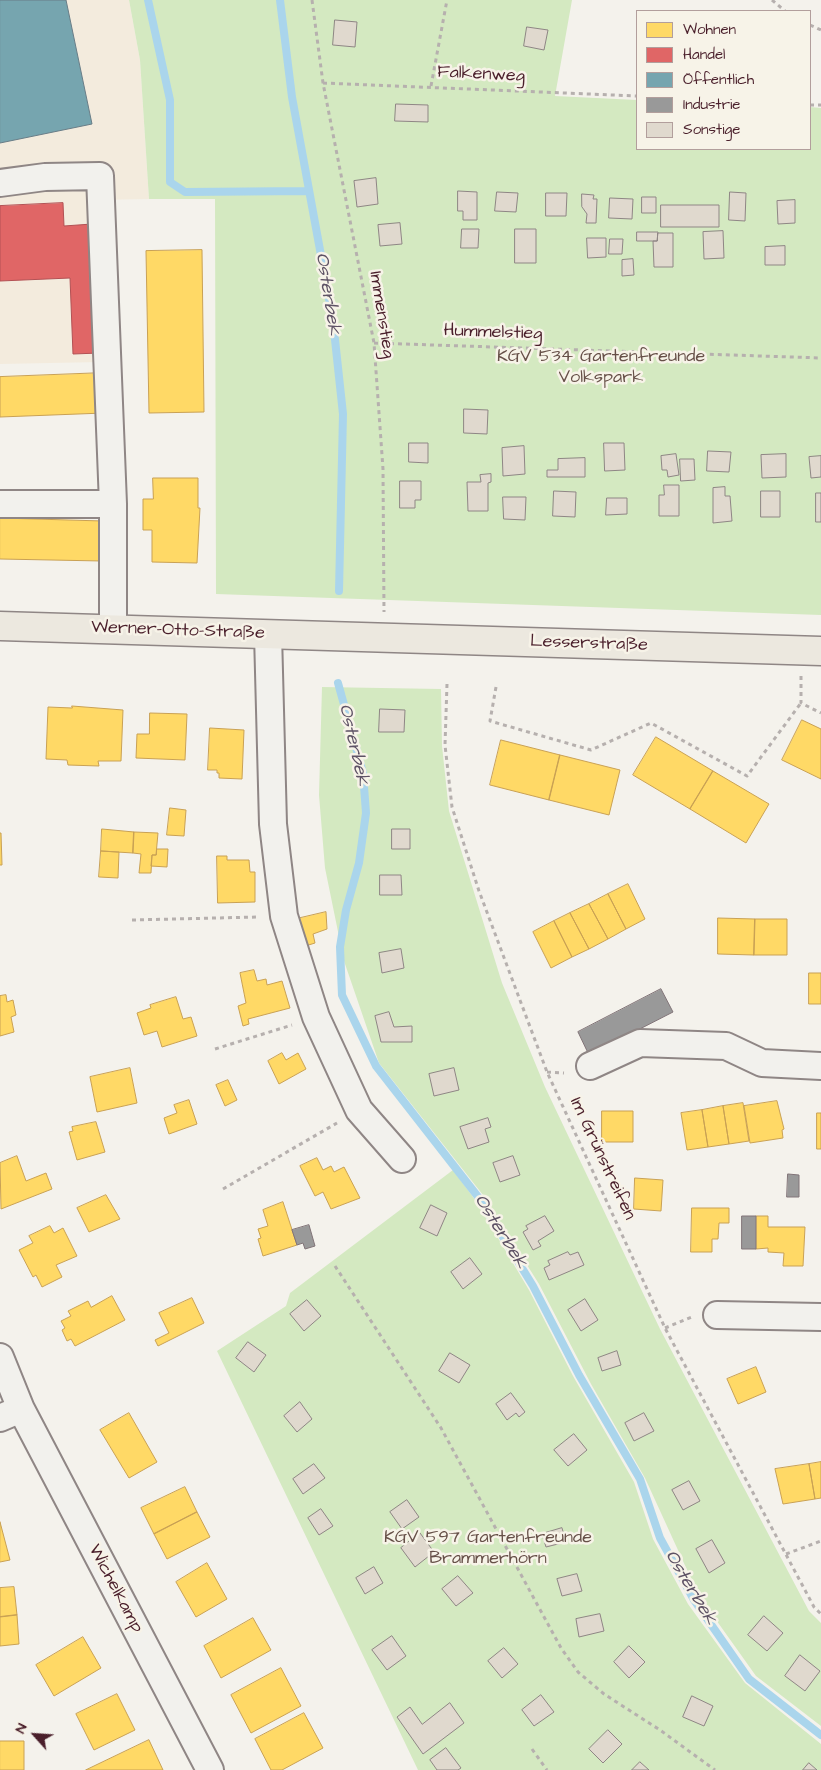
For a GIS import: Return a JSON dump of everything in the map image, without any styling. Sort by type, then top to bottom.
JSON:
[{"type":"main road","name":"Werner-Otto-Straße","points":[[0,626],[370,637]]},
{"type":"main road","name":"Lesserstraße","points":[[370,637],[811,651]]},
{"type":"street","points":[[0,183],[45,178],[100,176],[113,504],[113,629]]},
{"type":"street","points":[[0,504],[113,504]]},
{"type":"street","points":[[268,634],[273,824],[284,916],[316,1017],[360,1110],[402,1159]]},
{"type":"street","points":[[590,1066],[640,1043],[726,1046],[762,1063],[821,1066]]},
{"type":"street","points":[[716,1315],[821,1318]]},
{"type":"street","name":"Wichelkamp","points":[[0,1357],[10,1413],[210,1770]]},
{"type":"path","name":"Immenstieg","points":[[312,0],[323,83],[374,343],[383,468],[370,637]]},
{"type":"path","points":[[431,86],[447,0]]},
{"type":"path","points":[[772,0],[784,10]]},
{"type":"path","name":"Falkenweg","points":[[323,83],[636,96]]},
{"type":"path","name":"Hummelstieg","points":[[374,343],[821,358]]},
{"type":"path","points":[[496,687],[490,721],[590,750],[651,723],[747,776],[801,703],[811,651]]},
{"type":"path","name":"Im Grünstreifen","points":[[447,684],[445,746],[452,808],[479,891],[547,1072],[665,1328],[814,1607],[821,1614]]},
{"type":"path","points":[[801,703],[821,713]]},
{"type":"path","points":[[132,920],[284,916]]},
{"type":"path","points":[[215,1049],[316,1017]]},
{"type":"path","points":[[223,1189],[360,1110]]},
{"type":"path","points":[[335,1266],[441,1428],[561,1648],[578,1672],[604,1694],[715,1770]]},
{"type":"path","points":[[786,1554],[821,1541]]},
{"type":"path","points":[[532,1749],[547,1770]]},
{"type":"shaded area","points":[[0,0],[129,0],[140,60],[149,199],[97,200],[101,362],[0,364]]},
{"type":"green space","name":"KGV 534 Gartenfreunde Volkspark","points":[[129,0],[572,0],[555,96],[636,100],[636,150],[811,150],[811,107],[821,108],[821,615],[216,594],[215,199],[149,199],[140,60]]},
{"type":"green space","points":[[322,687],[441,689],[442,746],[449,811],[502,983],[545,1087],[660,1329],[809,1611],[821,1623],[821,1726],[756,1676],[699,1596],[645,1478],[591,1384],[539,1284],[483,1195],[379,1063],[344,961],[325,868],[319,795]]},
{"type":"green space","name":"KGV 597 Gartenfreunde Brammerhörn","points":[[453,1170],[476,1201],[529,1290],[573,1376],[634,1482],[653,1539],[688,1604],[745,1683],[821,1744],[821,1770],[418,1770],[217,1351],[286,1306],[290,1293]]},
{"type":"building: Wohnen","points":[[202,250],[204,412],[149,413],[146,251]]},
{"type":"building: Wohnen","points":[[103,373],[104,413],[0,417],[0,377]]},
{"type":"building: Wohnen","points":[[153,478],[198,478],[198,508],[200,508],[197,563],[152,562],[152,530],[143,530],[143,499],[153,499]]},
{"type":"building: Wohnen","points":[[0,518],[103,521],[102,561],[0,559]]},
{"type":"building: Wohnen","points":[[72,706],[123,710],[121,761],[98,761],[99,766],[68,765],[67,760],[46,759],[48,707],[72,708]]},
{"type":"building: Wohnen","points":[[150,713],[187,714],[185,760],[136,758],[137,734],[149,734]]},
{"type":"building: Wohnen","points":[[802,720],[821,729],[821,779],[782,760]]},
{"type":"building: Wohnen","points":[[210,728],[244,730],[242,779],[219,778],[217,770],[208,770]]},
{"type":"building: Wohnen","points":[[656,737],[713,771],[690,809],[633,775]]},
{"type":"building: Wohnen","points":[[501,740],[560,755],[549,800],[490,785]]},
{"type":"building: Wohnen","points":[[560,755],[620,770],[609,815],[549,800]]},
{"type":"building: Wohnen","points":[[713,771],[769,804],[746,843],[690,809]]},
{"type":"building: Wohnen","points":[[170,808],[186,810],[184,836],[167,835]]},
{"type":"building: Wohnen","points":[[102,829],[134,832],[133,853],[101,851]]},
{"type":"building: Wohnen","points":[[134,832],[158,833],[156,855],[152,855],[151,873],[139,873],[141,854],[133,853]]},
{"type":"building: Wohnen","points":[[1,833],[2,865],[0,865]]},
{"type":"building: Wohnen","points":[[157,849],[168,849],[167,867],[151,866],[152,855],[156,855]]},
{"type":"building: Wohnen","points":[[101,851],[119,852],[118,878],[99,877]]},
{"type":"building: Wohnen","points":[[217,856],[227,856],[227,860],[249,860],[250,872],[255,872],[255,902],[218,903]]},
{"type":"building: Wohnen","points":[[628,884],[645,919],[626,929],[608,894]]},
{"type":"building: Wohnen","points":[[608,894],[626,929],[608,939],[589,904]]},
{"type":"building: Wohnen","points":[[589,904],[608,939],[589,949],[570,913]]},
{"type":"building: Wohnen","points":[[326,912],[327,929],[313,934],[315,943],[299,948],[292,920]]},
{"type":"building: Wohnen","points":[[570,913],[589,949],[572,957],[554,921]]},
{"type":"building: Wohnen","points":[[718,918],[755,919],[754,955],[718,954]]},
{"type":"building: Wohnen","points":[[755,919],[787,919],[787,955],[754,955]]},
{"type":"building: Wohnen","points":[[554,921],[572,957],[551,968],[533,932]]},
{"type":"building: Wohnen","points":[[254,970],[257,981],[266,979],[267,985],[282,981],[290,1008],[248,1019],[249,1024],[243,1026],[238,1006],[246,1003],[240,973]]},
{"type":"building: Wohnen","points":[[809,973],[821,973],[821,1004],[809,1004]]},
{"type":"building: Wohnen","points":[[6,995],[7,1002],[13,1000],[16,1015],[11,1017],[14,1032],[0,1036],[0,996]]},
{"type":"building: Wohnen","points":[[176,997],[183,1019],[191,1017],[197,1036],[162,1047],[157,1031],[144,1035],[137,1013],[151,1008],[150,1005]]},
{"type":"building: Wohnen","points":[[282,1053],[286,1060],[298,1053],[306,1069],[279,1084],[268,1061]]},
{"type":"building: Wohnen","points":[[130,1068],[137,1103],[97,1112],[90,1077]]},
{"type":"building: Wohnen","points":[[228,1080],[237,1100],[225,1106],[216,1085]]},
{"type":"building: Wohnen","points":[[189,1100],[197,1124],[169,1134],[164,1118],[177,1113],[174,1105]]},
{"type":"building: Wohnen","points":[[777,1101],[784,1129],[782,1130],[783,1138],[750,1143],[744,1106]]},
{"type":"building: Wohnen","points":[[743,1103],[749,1141],[729,1144],[723,1106]]},
{"type":"building: Wohnen","points":[[723,1106],[729,1144],[708,1147],[702,1110]]},
{"type":"building: Wohnen","points":[[702,1110],[708,1147],[687,1150],[681,1113]]},
{"type":"building: Wohnen","points":[[602,1111],[633,1111],[633,1142],[602,1142]]},
{"type":"building: Wohnen","points":[[817,1113],[821,1113],[821,1149],[817,1149]]},
{"type":"building: Wohnen","points":[[96,1122],[105,1152],[77,1160],[69,1132],[73,1131],[72,1127]]},
{"type":"building: Wohnen","points":[[17,1156],[26,1181],[46,1173],[52,1189],[1,1209],[0,1163]]},
{"type":"building: Wohnen","points":[[317,1158],[323,1170],[331,1166],[334,1172],[344,1167],[360,1198],[331,1209],[323,1192],[315,1196],[300,1166]]},
{"type":"building: Wohnen","points":[[635,1178],[663,1180],[661,1211],[634,1209]]},
{"type":"building: Wohnen","points":[[106,1195],[120,1219],[89,1232],[77,1208]]},
{"type":"building: Wohnen","points":[[283,1202],[297,1245],[263,1256],[258,1239],[261,1238],[258,1229],[268,1226],[263,1210]]},
{"type":"building: Wohnen","points":[[692,1208],[729,1208],[729,1223],[719,1223],[718,1239],[712,1239],[712,1252],[691,1252]]},
{"type":"building: Wohnen","points":[[756,1216],[768,1216],[768,1227],[805,1227],[803,1266],[783,1266],[784,1253],[768,1252],[768,1248],[756,1249]]},
{"type":"building: Wohnen","points":[[50,1226],[54,1233],[63,1228],[77,1256],[56,1265],[62,1277],[42,1287],[36,1275],[33,1277],[19,1250],[33,1243],[29,1236]]},
{"type":"building: Wohnen","points":[[112,1296],[125,1320],[75,1346],[71,1339],[67,1341],[62,1330],[65,1328],[61,1321],[71,1316],[68,1311],[88,1301],[91,1307]]},
{"type":"building: Wohnen","points":[[192,1298],[204,1323],[158,1346],[155,1340],[169,1333],[159,1313]]},
{"type":"building: Wohnen","points":[[756,1367],[766,1392],[738,1404],[727,1379]]},
{"type":"building: Wohnen","points":[[129,1413],[157,1462],[129,1478],[100,1430]]},
{"type":"building: Wohnen","points":[[821,1462],[821,1498],[815,1499],[809,1464]]},
{"type":"building: Wohnen","points":[[809,1464],[815,1499],[783,1504],[775,1469]]},
{"type":"building: Wohnen","points":[[185,1487],[197,1512],[154,1534],[141,1508]]},
{"type":"building: Wohnen","points":[[197,1512],[210,1537],[167,1559],[154,1534]]},
{"type":"building: Wohnen","points":[[0,1522],[10,1560],[0,1562]]},
{"type":"building: Wohnen","points":[[207,1563],[227,1599],[196,1617],[176,1582]]},
{"type":"building: Wohnen","points":[[14,1587],[17,1615],[0,1617],[0,1588]]},
{"type":"building: Wohnen","points":[[17,1615],[19,1644],[0,1646],[0,1617]]},
{"type":"building: Wohnen","points":[[253,1618],[271,1650],[221,1678],[204,1646]]},
{"type":"building: Wohnen","points":[[83,1637],[101,1668],[54,1696],[36,1665]]},
{"type":"building: Wohnen","points":[[281,1668],[301,1706],[251,1733],[231,1695]]},
{"type":"building: Wohnen","points":[[117,1694],[135,1730],[94,1750],[76,1714]]},
{"type":"building: Wohnen","points":[[304,1713],[323,1748],[282,1770],[271,1770],[255,1739]]},
{"type":"building: Wohnen","points":[[149,1740],[163,1770],[86,1770]]},
{"type":"building: Wohnen","points":[[0,1741],[24,1741],[24,1770],[0,1770]]},
{"type":"building: Handel","points":[[63,203],[64,226],[92,224],[99,353],[73,354],[70,278],[0,281],[0,206]]},
{"type":"building: Öffentlich","points":[[0,0],[66,0],[92,124],[0,143]]},
{"type":"building: Industrie","points":[[661,989],[673,1012],[589,1055],[578,1032]]},
{"type":"building: Industrie","points":[[788,1174],[799,1175],[799,1197],[787,1197]]},
{"type":"building: Industrie","points":[[742,1216],[756,1216],[756,1249],[742,1249]]},
{"type":"building: Industrie","points":[[309,1225],[315,1246],[305,1249],[303,1243],[297,1245],[292,1230]]},
{"type":"building: Sonstige","points":[[335,20],[357,22],[355,47],[333,45]]},
{"type":"building: Sonstige","points":[[527,27],[548,30],[544,50],[524,46]]},
{"type":"building: Sonstige","points":[[396,104],[428,105],[428,122],[395,121]]},
{"type":"building: Sonstige","points":[[376,178],[378,204],[357,207],[354,181]]},
{"type":"building: Sonstige","points":[[458,191],[477,192],[477,220],[463,220],[463,211],[458,211]]},
{"type":"building: Sonstige","points":[[497,192],[518,193],[516,212],[495,211]]},
{"type":"building: Sonstige","points":[[730,192],[746,193],[745,221],[729,220]]},
{"type":"building: Sonstige","points":[[546,193],[567,193],[566,216],[546,216]]},
{"type":"building: Sonstige","points":[[582,194],[594,195],[593,199],[597,199],[596,223],[586,223],[587,214],[582,207]]},
{"type":"building: Sonstige","points":[[642,197],[656,197],[656,213],[642,213]]},
{"type":"building: Sonstige","points":[[610,198],[633,199],[632,219],[609,218]]},
{"type":"building: Sonstige","points":[[795,200],[795,223],[778,224],[777,201]]},
{"type":"building: Sonstige","points":[[661,205],[719,205],[719,227],[661,227]]},
{"type":"building: Sonstige","points":[[400,223],[402,244],[380,246],[378,225]]},
{"type":"building: Sonstige","points":[[462,229],[479,229],[478,248],[461,248]]},
{"type":"building: Sonstige","points":[[515,229],[536,229],[536,263],[515,263]]},
{"type":"building: Sonstige","points":[[723,231],[724,258],[704,259],[703,232]]},
{"type":"building: Sonstige","points":[[637,232],[658,232],[657,241],[637,241]]},
{"type":"building: Sonstige","points":[[658,233],[673,233],[673,267],[654,267],[653,241],[657,241]]},
{"type":"building: Sonstige","points":[[587,238],[606,238],[606,257],[588,258]]},
{"type":"building: Sonstige","points":[[610,239],[623,239],[622,254],[609,254]]},
{"type":"building: Sonstige","points":[[785,246],[785,265],[765,265],[765,247]]},
{"type":"building: Sonstige","points":[[633,259],[634,275],[622,276],[622,260]]},
{"type":"building: Sonstige","points":[[464,409],[488,410],[487,434],[464,433]]},
{"type":"building: Sonstige","points":[[409,443],[428,443],[428,463],[409,462]]},
{"type":"building: Sonstige","points":[[604,443],[624,443],[625,470],[605,471]]},
{"type":"building: Sonstige","points":[[524,446],[525,474],[503,476],[502,448]]},
{"type":"building: Sonstige","points":[[708,451],[731,452],[729,472],[707,471]]},
{"type":"building: Sonstige","points":[[676,454],[679,475],[668,477],[667,470],[662,470],[661,456]]},
{"type":"building: Sonstige","points":[[786,454],[786,477],[762,478],[761,455]]},
{"type":"building: Sonstige","points":[[821,456],[821,477],[811,478],[809,457]]},
{"type":"building: Sonstige","points":[[585,458],[585,477],[547,477],[547,470],[558,470],[558,459]]},
{"type":"building: Sonstige","points":[[680,459],[694,459],[695,480],[681,481]]},
{"type":"building: Sonstige","points":[[491,474],[491,482],[488,483],[488,511],[468,511],[467,482],[481,482],[480,475]]},
{"type":"building: Sonstige","points":[[400,481],[421,481],[421,500],[415,500],[415,508],[400,508]]},
{"type":"building: Sonstige","points":[[664,485],[679,485],[679,516],[659,516],[659,495],[664,495]]},
{"type":"building: Sonstige","points":[[725,487],[725,496],[730,496],[732,521],[713,523],[713,488]]},
{"type":"building: Sonstige","points":[[554,491],[576,492],[575,517],[553,516]]},
{"type":"building: Sonstige","points":[[761,491],[780,491],[780,517],[761,517]]},
{"type":"building: Sonstige","points":[[816,493],[821,493],[821,522],[816,522]]},
{"type":"building: Sonstige","points":[[503,497],[526,497],[525,520],[504,519]]},
{"type":"building: Sonstige","points":[[607,498],[627,498],[627,514],[606,515]]},
{"type":"building: Sonstige","points":[[380,709],[405,710],[404,732],[379,732]]},
{"type":"building: Sonstige","points":[[392,829],[410,829],[410,849],[392,849]]},
{"type":"building: Sonstige","points":[[380,875],[401,875],[402,895],[380,895]]},
{"type":"building: Sonstige","points":[[401,949],[404,968],[382,973],[379,953]]},
{"type":"building: Sonstige","points":[[389,1012],[394,1027],[412,1026],[412,1042],[381,1042],[375,1016]]},
{"type":"building: Sonstige","points":[[454,1068],[459,1090],[434,1096],[429,1074]]},
{"type":"building: Sonstige","points":[[488,1118],[491,1127],[485,1129],[489,1142],[468,1149],[460,1127]]},
{"type":"building: Sonstige","points":[[513,1156],[520,1175],[500,1182],[493,1163]]},
{"type":"building: Sonstige","points":[[431,1205],[447,1213],[437,1236],[420,1228]]},
{"type":"building: Sonstige","points":[[545,1216],[554,1231],[538,1241],[541,1246],[533,1250],[523,1232],[528,1229],[526,1226]]},
{"type":"building: Sonstige","points":[[568,1252],[570,1255],[578,1252],[584,1265],[549,1280],[544,1268],[550,1265],[548,1261]]},
{"type":"building: Sonstige","points":[[470,1258],[482,1274],[463,1289],[451,1272]]},
{"type":"building: Sonstige","points":[[585,1299],[598,1320],[581,1331],[568,1310]]},
{"type":"building: Sonstige","points":[[307,1300],[321,1316],[304,1331],[290,1314]]},
{"type":"building: Sonstige","points":[[248,1342],[266,1355],[254,1372],[236,1358]]},
{"type":"building: Sonstige","points":[[617,1351],[621,1365],[602,1371],[598,1358]]},
{"type":"building: Sonstige","points":[[450,1353],[470,1365],[459,1383],[439,1371]]},
{"type":"building: Sonstige","points":[[511,1393],[525,1412],[519,1417],[516,1413],[507,1420],[496,1404]]},
{"type":"building: Sonstige","points":[[300,1402],[312,1419],[297,1432],[284,1416]]},
{"type":"building: Sonstige","points":[[644,1413],[654,1431],[634,1441],[625,1423]]},
{"type":"building: Sonstige","points":[[574,1434],[587,1450],[568,1466],[554,1450]]},
{"type":"building: Sonstige","points":[[314,1464],[325,1478],[303,1494],[293,1479]]},
{"type":"building: Sonstige","points":[[689,1481],[700,1501],[683,1510],[672,1490]]},
{"type":"building: Sonstige","points":[[407,1500],[419,1517],[402,1529],[390,1512]]},
{"type":"building: Sonstige","points":[[321,1509],[333,1526],[319,1535],[308,1518]]},
{"type":"building: Sonstige","points":[[562,1528],[566,1542],[546,1547],[542,1534]]},
{"type":"building: Sonstige","points":[[420,1533],[434,1552],[415,1567],[401,1548]]},
{"type":"building: Sonstige","points":[[712,1540],[725,1563],[709,1573],[696,1549]]},
{"type":"building: Sonstige","points":[[374,1567],[383,1583],[365,1594],[356,1578]]},
{"type":"building: Sonstige","points":[[577,1574],[582,1591],[562,1596],[557,1579]]},
{"type":"building: Sonstige","points":[[458,1576],[473,1593],[456,1606],[442,1589]]},
{"type":"building: Sonstige","points":[[600,1614],[604,1631],[579,1637],[576,1619]]},
{"type":"building: Sonstige","points":[[764,1616],[783,1633],[767,1651],[748,1635]]},
{"type":"building: Sonstige","points":[[392,1636],[406,1656],[387,1670],[372,1650]]},
{"type":"building: Sonstige","points":[[629,1646],[645,1662],[629,1678],[614,1662]]},
{"type":"building: Sonstige","points":[[504,1648],[518,1664],[502,1678],[488,1661]]},
{"type":"building: Sonstige","points":[[800,1655],[820,1671],[805,1691],[785,1676]]},
{"type":"building: Sonstige","points":[[541,1695],[554,1712],[534,1726],[522,1710]]},
{"type":"building: Sonstige","points":[[692,1696],[713,1706],[704,1726],[683,1717]]},
{"type":"building: Sonstige","points":[[450,1703],[464,1723],[423,1754],[397,1717],[410,1707],[422,1724]]},
{"type":"building: Sonstige","points":[[608,1730],[622,1744],[603,1763],[589,1749]]},
{"type":"building: Sonstige","points":[[446,1748],[461,1768],[458,1770],[437,1770],[430,1760]]},
{"type":"building: Sonstige","points":[[640,1762],[649,1770],[632,1770]]},
{"type":"building: Sonstige","points":[[809,1763],[817,1770],[803,1770]]},
{"type":"waterway","points":[[148,0],[170,100],[170,182],[185,192],[308,191]]},
{"type":"waterway","name":"Osterbek","points":[[280,0],[292,97],[333,321],[343,414],[339,591]]},
{"type":"waterway","name":"Osterbek","points":[[338,683],[363,773],[366,813],[359,863],[346,910],[340,947],[342,995],[376,1066],[479,1198],[533,1286],[579,1375],[640,1479],[660,1538],[694,1600],[749,1679],[821,1735]]}]
